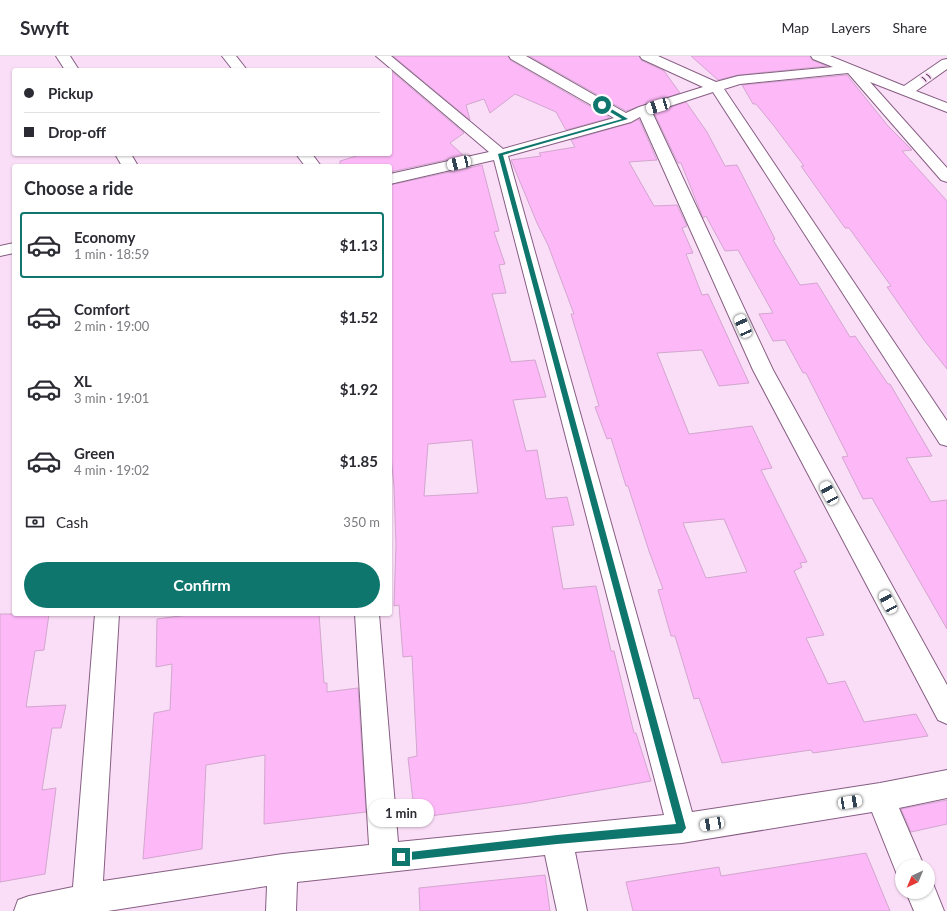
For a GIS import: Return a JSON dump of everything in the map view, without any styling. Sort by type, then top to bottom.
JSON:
[{"type":"street","points":[[64,56],[71,68]]},
{"type":"street","points":[[229,56],[238,68]]},
{"type":"street","points":[[383,56],[500,154],[682,828]]},
{"type":"street","points":[[516,56],[626,119]]},
{"type":"street","points":[[647,56],[717,88],[947,438]]},
{"type":"street","points":[[818,56],[947,108]]},
{"type":"street","name":"۱۱","points":[[906,91],[947,63]]},
{"type":"street","points":[[392,179],[500,154],[626,119],[644,110],[717,88],[738,80],[851,69]]},
{"type":"street","points":[[851,69],[947,178]]},
{"type":"street","points":[[644,110],[763,370],[947,711]]},
{"type":"street","points":[[0,250],[12,248]]},
{"type":"street","points":[[87,899],[107,616]]},
{"type":"street","points":[[367,616],[385,859]]},
{"type":"street","points":[[29,911],[87,899],[283,869],[557,839],[682,828],[880,797],[947,784]]},
{"type":"street","points":[[880,797],[906,859]]},
{"type":"street","points":[[557,839],[572,911]]},
{"type":"street","points":[[281,911],[283,869]]},
{"type":"street","points":[[923,899],[929,911]]},
{"type":"building","points":[[393,56],[508,56],[510,60],[610,118],[566,130],[556,112],[515,94],[490,113],[484,99],[466,105],[470,120]]},
{"type":"building","points":[[529,56],[639,56],[641,60],[664,71],[680,93],[626,111]]},
{"type":"building","points":[[691,56],[810,56],[812,60],[827,66],[738,75],[718,80]]},
{"type":"building","points":[[392,72],[464,133],[450,143],[464,156],[392,172],[392,164],[340,164],[340,161],[356,156],[392,156]]},
{"type":"building","points":[[847,75],[888,126],[912,150],[902,151],[947,201],[947,369],[924,340],[887,287],[891,286],[849,228],[845,228],[801,166],[804,166],[774,126],[756,104],[753,104],[742,85]]},
{"type":"building","points":[[686,102],[707,132],[725,166],[737,165],[775,239],[773,240],[800,285],[817,283],[850,337],[855,336],[888,384],[890,384],[932,456],[906,458],[931,502],[947,500],[947,629],[872,498],[863,499],[842,457],[848,456],[806,373],[803,373],[785,340],[773,341],[759,314],[773,313],[738,250],[725,251],[706,216],[703,218],[681,163],[678,163],[654,113]]},
{"type":"building","points":[[639,119],[657,160],[629,162],[654,206],[677,205],[687,226],[682,228],[693,253],[686,254],[702,295],[708,294],[749,383],[719,386],[702,350],[657,353],[689,434],[752,426],[772,468],[761,470],[807,562],[800,563],[802,567],[794,571],[824,635],[806,638],[828,684],[845,681],[864,722],[916,714],[928,736],[813,753],[811,750],[722,763],[699,698],[694,699],[675,636],[671,636],[658,590],[663,589],[628,486],[626,486],[611,438],[607,439],[595,407],[599,406],[571,314],[574,314],[548,245],[537,223],[511,160],[541,156],[539,153],[575,147],[571,140],[631,123]],"holes":[[[724,519],[747,572],[706,578],[683,523]]]},
{"type":"building","points":[[482,165],[499,231],[494,232],[505,264],[499,265],[506,293],[492,294],[511,362],[535,360],[546,397],[513,400],[526,451],[537,450],[546,499],[567,497],[574,525],[552,527],[563,589],[596,586],[611,651],[614,651],[634,733],[636,733],[651,781],[527,803],[415,818],[408,758],[417,756],[412,656],[403,657],[399,605],[394,606],[396,545],[392,466],[392,185]],"holes":[[[472,440],[478,493],[424,496],[428,444]]]},
{"type":"building","points":[[0,614],[12,614],[12,616],[49,616],[44,650],[35,651],[26,707],[66,705],[61,728],[52,728],[42,790],[56,788],[45,874],[0,882]]},
{"type":"building","points":[[180,616],[319,616],[324,683],[327,683],[327,692],[358,688],[366,812],[264,824],[265,755],[206,765],[202,849],[143,859],[154,713],[170,710],[172,664],[156,667],[157,619]]},
{"type":"building","points":[[947,800],[947,824],[911,832],[901,809]]},
{"type":"building","points":[[866,853],[890,911],[633,911],[626,882],[719,867],[721,876]]},
{"type":"building","points":[[545,875],[550,911],[420,911],[419,888]]},
{"type":"route","points":[[401,857],[557,839],[682,828],[500,154],[626,119],[602,105]]}]
